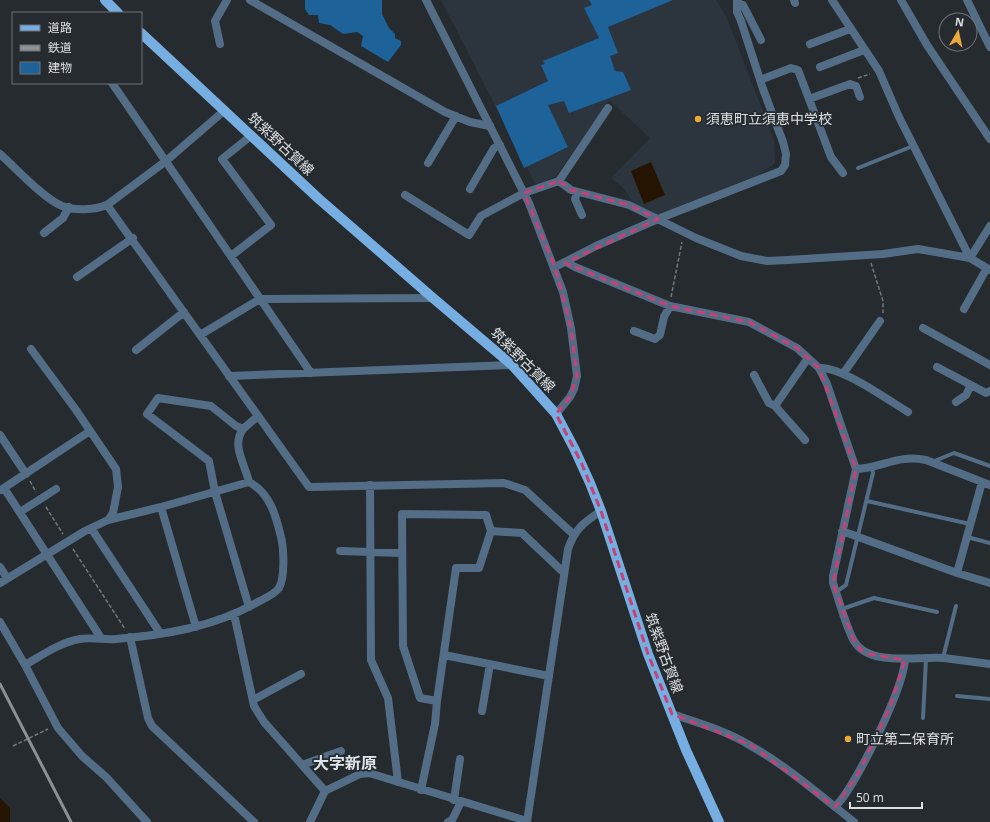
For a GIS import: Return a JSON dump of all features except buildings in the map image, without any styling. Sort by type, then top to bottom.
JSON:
[{"type":"main road","points":[[105,0],[114,12]]},
{"type":"main road","name":"筑紫野古賀線","points":[[142,35],[252,135],[319,199],[512,365],[556,414],[581,462],[601,511],[648,654],[686,750],[719,822]]},
{"type":"street","points":[[220,44],[215,21],[227,0]]},
{"type":"street","points":[[250,0],[439,108],[470,122],[490,126]]},
{"type":"street","points":[[426,0],[524,193],[555,267],[563,292],[571,328],[577,376],[572,393],[556,414]]},
{"type":"street","points":[[832,0],[879,71],[914,146],[970,258]]},
{"type":"street","points":[[901,0],[927,45],[990,139]]},
{"type":"street","points":[[966,0],[990,48]]},
{"type":"street","points":[[555,267],[596,246],[781,171],[785,165],[786,154],[741,21],[737,1]]},
{"type":"street","points":[[737,1],[742,5],[761,40]]},
{"type":"street","points":[[810,44],[850,29]]},
{"type":"street","points":[[820,68],[864,50]]},
{"type":"street","points":[[760,80],[791,68],[798,70],[831,157],[843,172]]},
{"type":"street","points":[[113,84],[311,373]]},
{"type":"street","points":[[809,99],[850,84],[856,86],[860,97]]},
{"type":"street","points":[[405,195],[469,235],[481,216],[524,193],[559,181],[608,108]]},
{"type":"street","points":[[0,154],[44,194],[62,206],[97,208],[108,205],[166,161],[225,110]]},
{"type":"street","points":[[428,163],[456,116]]},
{"type":"street","points":[[231,256],[271,225],[222,159],[252,135]]},
{"type":"street","points":[[470,189],[494,148],[500,145]]},
{"type":"street","points":[[559,181],[571,190],[629,205],[684,232],[741,256],[767,261],[869,255],[918,249],[970,258],[988,269],[964,309]]},
{"type":"street","points":[[577,192],[575,199],[582,215]]},
{"type":"street","points":[[108,205],[133,238],[200,335],[309,487],[504,483],[525,490],[573,534]]},
{"type":"street","points":[[44,233],[64,218],[69,207]]},
{"type":"street","points":[[970,258],[990,226]]},
{"type":"street","points":[[77,277],[133,238]]},
{"type":"street","points":[[566,262],[670,306],[749,322],[797,348],[819,368],[827,384],[856,469],[833,576],[836,592],[854,642],[861,650],[869,654],[905,660],[943,658],[990,664]]},
{"type":"street","points":[[200,335],[260,299],[433,298]]},
{"type":"street","points":[[634,331],[655,339],[660,335],[664,316],[670,306]]},
{"type":"street","points":[[136,350],[184,312]]},
{"type":"street","points":[[844,374],[880,321]]},
{"type":"street","points":[[923,328],[990,365]]},
{"type":"street","points":[[31,349],[116,469],[118,487],[113,512],[108,520]]},
{"type":"street","points":[[775,406],[808,358]]},
{"type":"street","points":[[229,376],[512,365]]},
{"type":"street","points":[[819,368],[827,367],[844,374],[908,412]]},
{"type":"street","points":[[937,367],[986,393],[990,392]]},
{"type":"street","points":[[754,375],[769,403],[775,406],[805,440]]},
{"type":"street","points":[[956,402],[966,396],[972,385]]},
{"type":"street","points":[[243,429],[236,426],[211,406],[158,398],[147,414],[209,461],[215,492],[249,607]]},
{"type":"street","points":[[249,482],[246,468],[237,446],[239,434],[258,416]]},
{"type":"street","points":[[90,431],[2,489],[20,512],[46,556],[100,638]]},
{"type":"street","points":[[0,434],[26,474]]},
{"type":"street","points":[[856,469],[872,467],[904,458],[915,458],[932,462],[986,484],[970,524],[957,573]]},
{"type":"street","points":[[0,583],[91,528],[108,520],[161,507],[249,482],[256,486],[274,509],[282,540],[284,569],[279,587],[270,595],[234,614],[182,631],[130,637],[81,639],[67,642],[25,664]]},
{"type":"street","points":[[370,485],[371,660],[388,698],[398,782]]},
{"type":"street","points":[[20,512],[56,489]]},
{"type":"street","points":[[161,507],[196,627]]},
{"type":"street","points":[[310,822],[325,791],[360,774],[369,773],[527,822],[568,549],[573,534],[588,520],[601,511]]},
{"type":"street","points":[[421,790],[435,724],[456,568],[479,568],[491,530],[486,515],[402,514],[403,646],[420,698],[437,701]]},
{"type":"street","points":[[91,528],[160,633]]},
{"type":"street","points":[[491,530],[522,533],[561,570]]},
{"type":"street","points":[[842,531],[990,584]]},
{"type":"street","points":[[340,551],[402,553]]},
{"type":"street","points":[[0,566],[7,578]]},
{"type":"street","points":[[234,614],[254,706],[264,722],[325,791]]},
{"type":"street","points":[[0,622],[25,664],[56,724],[82,756],[106,777],[146,822]]},
{"type":"street","points":[[130,637],[148,718],[152,726],[254,822]]},
{"type":"street","points":[[444,655],[549,676]]},
{"type":"street","points":[[835,807],[842,799],[864,761],[896,693],[905,660]]},
{"type":"street","points":[[482,711],[490,664]]},
{"type":"street","points":[[253,700],[301,674]]},
{"type":"street","points":[[672,714],[720,731],[751,746],[793,774],[854,822]]},
{"type":"street","points":[[302,765],[341,751]]},
{"type":"street","points":[[448,822],[452,820],[457,801],[460,759]]},
{"type":"lane","points":[[858,168],[914,146]]},
{"type":"lane","points":[[932,462],[954,453],[990,466]]},
{"type":"lane","points":[[836,592],[846,585],[873,473],[872,467]]},
{"type":"lane","points":[[866,501],[970,524]]},
{"type":"lane","points":[[967,537],[990,543]]},
{"type":"lane","points":[[842,609],[874,598],[937,612]]},
{"type":"lane","points":[[943,658],[956,606]]},
{"type":"lane","points":[[923,718],[926,659]]},
{"type":"lane","points":[[957,696],[990,699]]},
{"type":"path","points":[[850,84],[858,78],[879,71]]},
{"type":"path","points":[[670,306],[684,232]]},
{"type":"path","points":[[869,255],[883,301],[883,312],[880,321]]},
{"type":"path","points":[[26,474],[130,637]]},
{"type":"path","points":[[13,746],[56,724]]},
{"type":"highlighted area","points":[[559,181],[571,190],[629,205],[658,219],[565,263],[670,306],[749,322],[797,348],[819,368],[856,469],[833,583],[854,641],[861,650],[869,654],[905,660],[890,707],[858,774],[835,807],[751,745],[672,714],[648,654],[601,511],[581,462],[556,414],[570,397],[577,376],[571,328],[555,267],[524,193]]},
{"type":"shaded area","name":"須恵町立須恵中学校","points":[[441,0],[716,0],[726,16],[774,140],[775,163],[755,178],[657,215],[635,205],[623,188],[611,178],[650,138],[609,100],[556,176],[537,187]]},
{"type":"shaded area","points":[[651,162],[665,195],[644,204],[631,171]]},
{"type":"shaded area","points":[[0,798],[10,808],[10,822],[0,822]]},
{"type":"railway","points":[[0,684],[71,822]]},
{"type":"place","name":"須恵町立須恵中学校","points":[[698,119]]},
{"type":"place","name":"町立第二保育所","points":[[848,739]]},
{"type":"district","name":"大字新原","points":[[345,763]]}]
